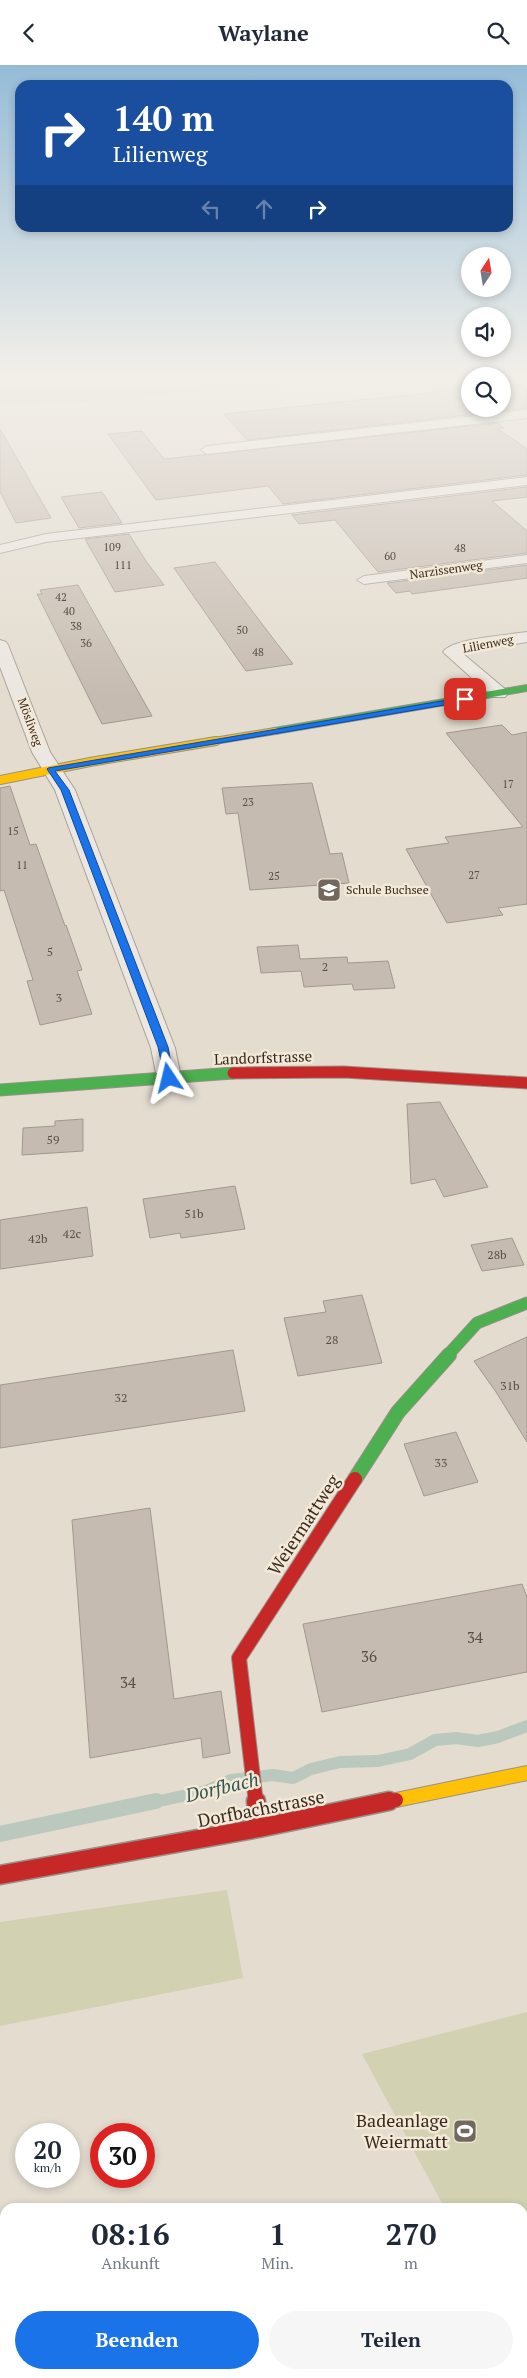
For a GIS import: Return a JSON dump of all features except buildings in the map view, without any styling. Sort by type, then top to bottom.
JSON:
[{"type":"street","points":[[0,549],[46,538],[527,481]]},
{"type":"street","name":"Narzissenweg","points":[[364,580],[527,559]]},
{"type":"street","name":"Lilienweg","points":[[499,693],[451,652],[467,646],[527,637]]},
{"type":"street","name":"Mösliweg","points":[[0,645],[41,752],[65,790],[163,1047],[169,1078]]},
{"type":"street","points":[[0,780],[50,769],[527,688]]},
{"type":"street","name":"Landorfstrasse","points":[[0,1090],[169,1078],[327,1071],[390,1073],[527,1083]]},
{"type":"street","name":"Weiermattweg","points":[[259,1828],[239,1658],[398,1412],[477,1323],[527,1303]]},
{"type":"street","name":"Dorfbachstrasse","points":[[0,1875],[259,1828],[527,1773]]},
{"type":"green space","points":[[227,1890],[243,1978],[0,2026],[0,1922]]},
{"type":"green space","name":"Badeanlage Weiermatt","points":[[527,2012],[527,2203],[442,2203],[362,2054]]},
{"type":"waterway","name":"Dorfbach","points":[[150,1803],[206,1791],[231,1780],[273,1775],[293,1778],[311,1769],[340,1762],[378,1761],[410,1754],[435,1740],[456,1738],[478,1741],[498,1737],[527,1726]]},
{"type":"waterway","name":"Dorfbach","points":[[0,1834],[156,1801]]},
{"type":"traffic: fast","points":[[275,731],[527,688]]},
{"type":"traffic: fast","points":[[0,1090],[233,1073]]},
{"type":"traffic: fast","points":[[355,1479],[398,1412],[477,1323],[527,1303]]},
{"type":"traffic: slow","points":[[0,780],[90,762],[275,731]]},
{"type":"traffic: slow","points":[[396,1800],[527,1773]]},
{"type":"traffic: jam","points":[[233,1073],[344,1072],[527,1083]]},
{"type":"traffic: jam","points":[[259,1828],[239,1658],[355,1479]]},
{"type":"traffic: jam","points":[[0,1875],[259,1828],[396,1800]]},
{"type":"place","name":"Schule Buchsee","points":[[329,890]]},
{"type":"place","name":"Badeanlage Weiermatt","points":[[465,2131]]},
{"type":"route","points":[[169,1078],[163,1047],[65,790],[50,769],[465,699]]}]
